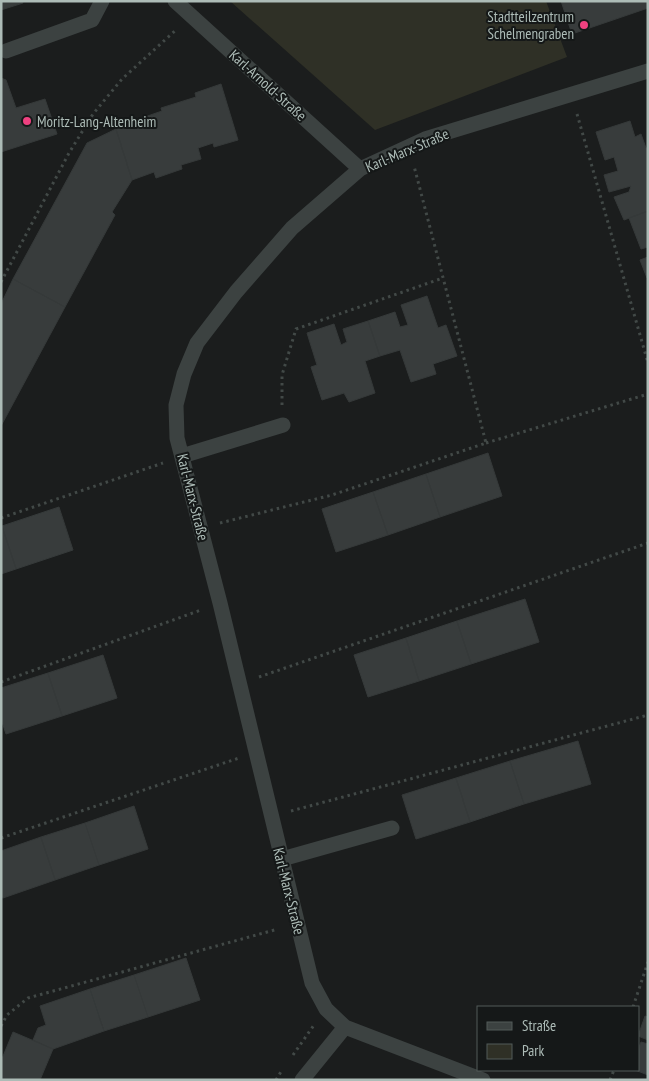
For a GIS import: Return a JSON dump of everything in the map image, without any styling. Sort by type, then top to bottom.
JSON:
[{"type":"street","points":[[6,51],[92,20],[102,1]]},
{"type":"street","name":"Karl-Arnold-Straße","points":[[175,1],[360,169]]},
{"type":"street","name":"Karl-Marx-Straße","points":[[483,1080],[345,1026],[326,1009],[312,983],[220,603],[182,456],[178,438],[176,405],[184,374],[197,343],[236,292],[292,228],[360,169],[425,139],[648,71]]},
{"type":"street","points":[[182,456],[283,425]]},
{"type":"street","points":[[282,859],[392,828]]},
{"type":"street","points":[[302,1080],[345,1026]]},
{"type":"path","points":[[1,282],[69,153],[93,114],[122,79],[192,16]]},
{"type":"path","points":[[572,94],[648,363]]},
{"type":"path","points":[[409,146],[486,443]]},
{"type":"path","points":[[283,425],[282,375],[296,329],[443,278]]},
{"type":"path","points":[[200,528],[332,495],[486,443],[648,394]]},
{"type":"path","points":[[1,518],[182,456]]},
{"type":"path","points":[[239,684],[648,543]]},
{"type":"path","points":[[1,682],[220,603]]},
{"type":"path","points":[[272,817],[648,714]]},
{"type":"path","points":[[1,838],[256,752]]},
{"type":"path","points":[[1,1026],[7,1015],[28,998],[297,923]]},
{"type":"path","points":[[634,1006],[648,962]]},
{"type":"path","points":[[292,1056],[326,1009]]},
{"type":"path","points":[[276,1080],[287,1064]]},
{"type":"green space","points":[[230,1],[546,1],[567,57],[375,130]]},
{"type":"building","points":[[1,1],[22,1],[23,3],[1,10]]},
{"type":"building","name":"Stadtteilzentrum Schelmengraben","points":[[561,1],[648,1],[648,8],[572,34]]},
{"type":"building","name":"Moritz-Lang-Altenheim","points":[[1,78],[6,80],[16,108],[45,99],[57,134],[1,152]]},
{"type":"building","points":[[221,84],[238,140],[214,147],[213,143],[198,148],[201,159],[181,165],[182,169],[156,178],[154,172],[132,180],[116,129],[139,122],[139,119],[162,111],[161,108],[196,97],[195,93]]},
{"type":"building","points":[[630,121],[635,137],[641,134],[646,148],[648,148],[648,211],[624,220],[614,197],[629,192],[631,186],[609,192],[604,175],[618,171],[614,157],[605,160],[596,132]]},
{"type":"building","points":[[116,129],[132,180],[112,212],[115,215],[65,307],[13,279],[87,143]]},
{"type":"building","points":[[648,211],[648,247],[641,249],[629,218]]},
{"type":"building","points":[[648,257],[648,277],[647,278],[640,260]]},
{"type":"building","points":[[13,279],[65,307],[1,426],[1,304]]},
{"type":"building","points":[[427,296],[438,328],[446,325],[457,356],[433,364],[436,374],[411,382],[400,350],[380,356],[368,321],[395,312],[400,327],[408,325],[401,305]]},
{"type":"building","points":[[368,321],[380,356],[365,361],[375,393],[349,402],[344,393],[322,400],[311,367],[317,365],[307,333],[334,324],[341,345],[347,342],[343,329]]},
{"type":"building","points":[[488,453],[502,496],[440,517],[426,474]]},
{"type":"building","points":[[426,474],[440,517],[388,535],[373,492]]},
{"type":"building","points":[[373,492],[388,535],[336,552],[322,509]]},
{"type":"building","points":[[59,507],[73,550],[16,569],[2,526]]},
{"type":"building","points":[[1,526],[16,569],[1,574]]},
{"type":"building","points":[[525,599],[539,642],[471,664],[457,621]]},
{"type":"building","points":[[457,621],[471,664],[419,681],[406,638]]},
{"type":"building","points":[[406,638],[419,681],[368,697],[354,655]]},
{"type":"building","points":[[103,655],[117,698],[62,716],[48,673]]},
{"type":"building","points":[[48,673],[62,716],[6,734],[1,719],[1,688]]},
{"type":"building","points":[[578,741],[591,784],[524,804],[510,761]]},
{"type":"building","points":[[510,761],[524,804],[470,822],[456,778]]},
{"type":"building","points":[[456,778],[470,822],[416,839],[402,795]]},
{"type":"building","points":[[134,806],[148,849],[99,865],[85,823]]},
{"type":"building","points":[[85,823],[99,865],[55,880],[41,837]]},
{"type":"building","points":[[41,837],[55,880],[3,898],[1,897],[1,851]]},
{"type":"building","points":[[186,958],[200,1000],[148,1017],[134,975]]},
{"type":"building","points":[[134,975],[148,1017],[104,1031],[90,989]]},
{"type":"building","points":[[90,989],[104,1031],[53,1049],[33,1040],[38,1028],[46,1025],[40,1006]]},
{"type":"building","points":[[645,1016],[648,1017],[648,1040],[639,1036]]},
{"type":"building","points":[[13,1032],[53,1049],[40,1080],[1,1080],[1,1061]]},
{"type":"building","points":[[641,1042],[648,1044],[648,1075],[638,1071]]},
{"type":"place","name":"Stadtteilzentrum Schelmengraben","points":[[584,25]]},
{"type":"place","name":"Moritz-Lang-Altenheim","points":[[27,121]]}]
